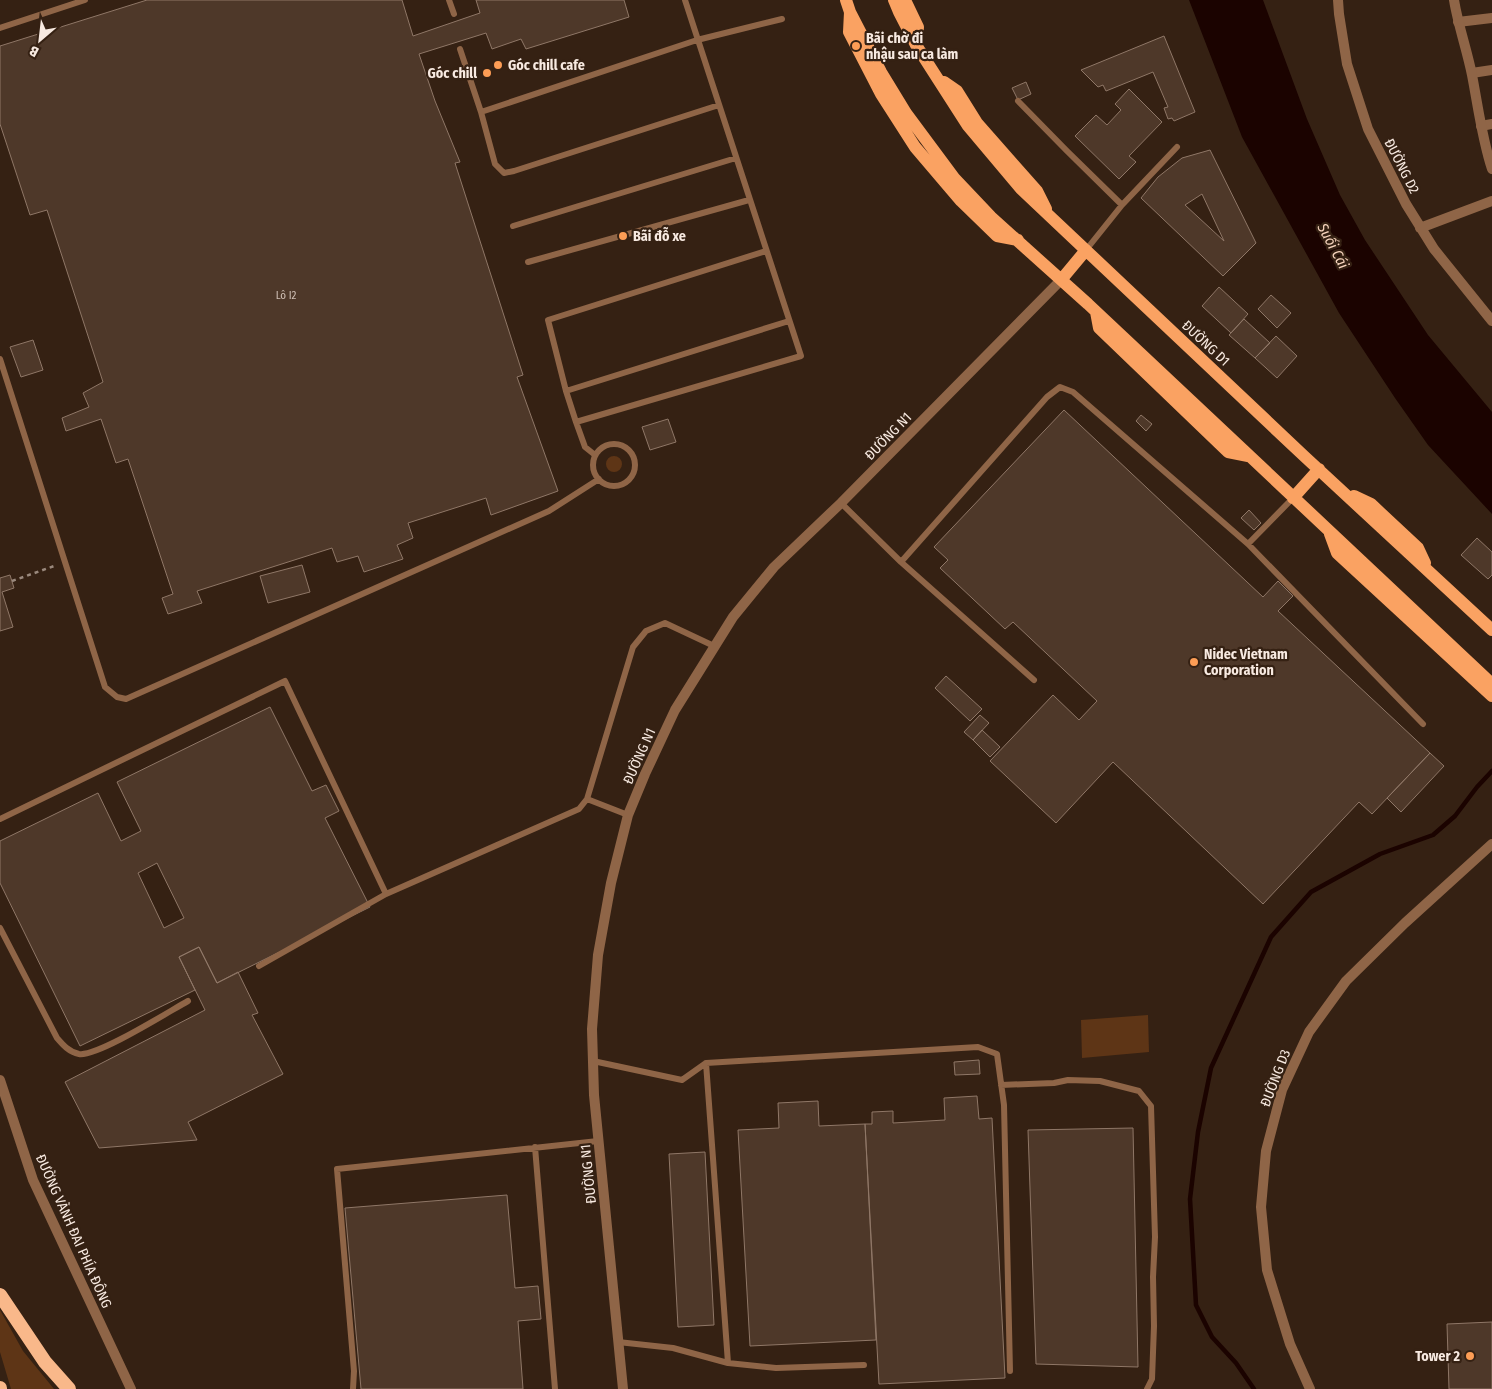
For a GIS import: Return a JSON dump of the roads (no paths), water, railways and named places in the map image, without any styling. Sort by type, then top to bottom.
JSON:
[{"type":"highway","points":[[0,1295],[45,1362],[69,1389]]},
{"type":"main road","name":"ĐƯỜNG D1","points":[[894,0],[898,12],[916,45],[968,126],[1022,189],[1050,218],[1492,630]]},
{"type":"main road","points":[[905,0],[918,27],[916,45]]},
{"type":"main road","points":[[848,6],[881,72],[906,113],[955,179],[991,217],[1096,312],[1492,684]]},
{"type":"main road","points":[[1061,280],[1086,250]]},
{"type":"main road","points":[[1293,498],[1319,469]]},
{"type":"main road","points":[[1329,531],[1337,553],[1492,696]]},
{"type":"street","name":"ĐƯỜNG D2","points":[[1338,0],[1347,64],[1368,129],[1420,228],[1434,249],[1492,320]]},
{"type":"street","points":[[1454,0],[1458,22],[1487,125],[1491,163]]},
{"type":"street","points":[[1458,22],[1492,18]]},
{"type":"street","points":[[1472,72],[1492,70]]},
{"type":"street","points":[[1420,228],[1492,201]]},
{"type":"street","name":"ĐƯỜNG N1","points":[[623,1389],[598,1141],[592,1029],[598,955],[628,815],[675,710],[733,617],[774,567],[841,503],[1061,280]]},
{"type":"street","name":"ĐƯỜNG D3","points":[[1310,1389],[1290,1344],[1267,1270],[1261,1207],[1266,1150],[1282,1090],[1309,1032],[1346,981],[1492,844]]},
{"type":"street","name":"ĐƯỜNG VÀNH ĐAI PHÍA ĐÔNG","points":[[0,1080],[33,1180],[131,1389]]},
{"type":"lane","points":[[0,28],[85,0]]},
{"type":"lane","points":[[449,0],[454,14]]},
{"type":"lane","points":[[576,422],[801,356],[684,0]]},
{"type":"lane","points":[[481,112],[697,40],[782,19]]},
{"type":"lane","points":[[460,48],[481,112],[495,164],[504,173],[719,105]]},
{"type":"lane","points":[[1018,101],[1122,205]]},
{"type":"lane","points":[[1086,250],[1122,205],[1177,147]]},
{"type":"lane","points":[[513,226],[736,158]]},
{"type":"lane","points":[[528,262],[750,200]]},
{"type":"lane","points":[[595,455],[585,447],[576,422],[548,320],[766,251]]},
{"type":"lane","points":[[566,391],[789,321]]},
{"type":"lane","points":[[0,359],[105,687],[117,697],[126,700],[549,511],[599,479]]},
{"type":"lane","points":[[901,562],[1047,396],[1060,387],[1073,392],[1248,544],[1423,724]]},
{"type":"lane","points":[[617,444],[628,450],[634,461],[632,474],[624,483],[611,485],[599,479],[593,468],[595,455],[604,446],[617,444]]},
{"type":"lane","points":[[1248,544],[1293,498]]},
{"type":"lane","points":[[841,503],[901,562],[1034,680]]},
{"type":"lane","points":[[259,966],[386,894],[579,809],[587,799],[633,647],[646,631],[665,622],[714,646]]},
{"type":"lane","points":[[0,819],[285,682],[386,894]]},
{"type":"lane","points":[[587,799],[628,815]]},
{"type":"lane","points":[[0,928],[58,1038],[66,1048],[77,1054],[88,1054],[103,1047],[188,1001]]},
{"type":"lane","points":[[593,1061],[682,1080],[706,1063],[978,1047],[997,1054],[1004,1105],[1010,1371]]},
{"type":"lane","points":[[706,1063],[728,1363]]},
{"type":"lane","points":[[1001,1085],[1054,1083],[1068,1080],[1100,1081],[1139,1091],[1152,1106],[1155,1237],[1153,1278],[1154,1326],[1152,1379],[1147,1389]]},
{"type":"lane","points":[[353,1389],[354,1371],[337,1168],[598,1141]]},
{"type":"lane","points":[[535,1147],[554,1389]]},
{"type":"lane","points":[[618,1342],[673,1348],[728,1363],[776,1368],[864,1365]]},
{"type":"water","name":"Suối Cái","points":[[1189,0],[1263,0],[1307,119],[1340,195],[1365,240],[1428,335],[1492,412],[1492,514],[1428,445],[1339,313],[1242,137]]},
{"type":"waterway","points":[[1254,1389],[1236,1363],[1212,1337],[1196,1305],[1190,1199],[1198,1132],[1211,1068],[1271,937],[1311,892],[1380,854],[1433,835],[1455,816],[1492,771]]},
{"type":"place","name":"Bãi chờ đi nhậu sau ca làm","points":[[856,46]]},
{"type":"place","name":"Góc chill cafe","points":[[498,65]]},
{"type":"place","name":"Góc chill","points":[[487,73]]},
{"type":"place","name":"Bãi đỗ xe","points":[[623,236]]},
{"type":"place","name":"Nidec Vietnam Corporation","points":[[1194,662]]},
{"type":"place","name":"Tower 2","points":[[1470,1356]]}]
